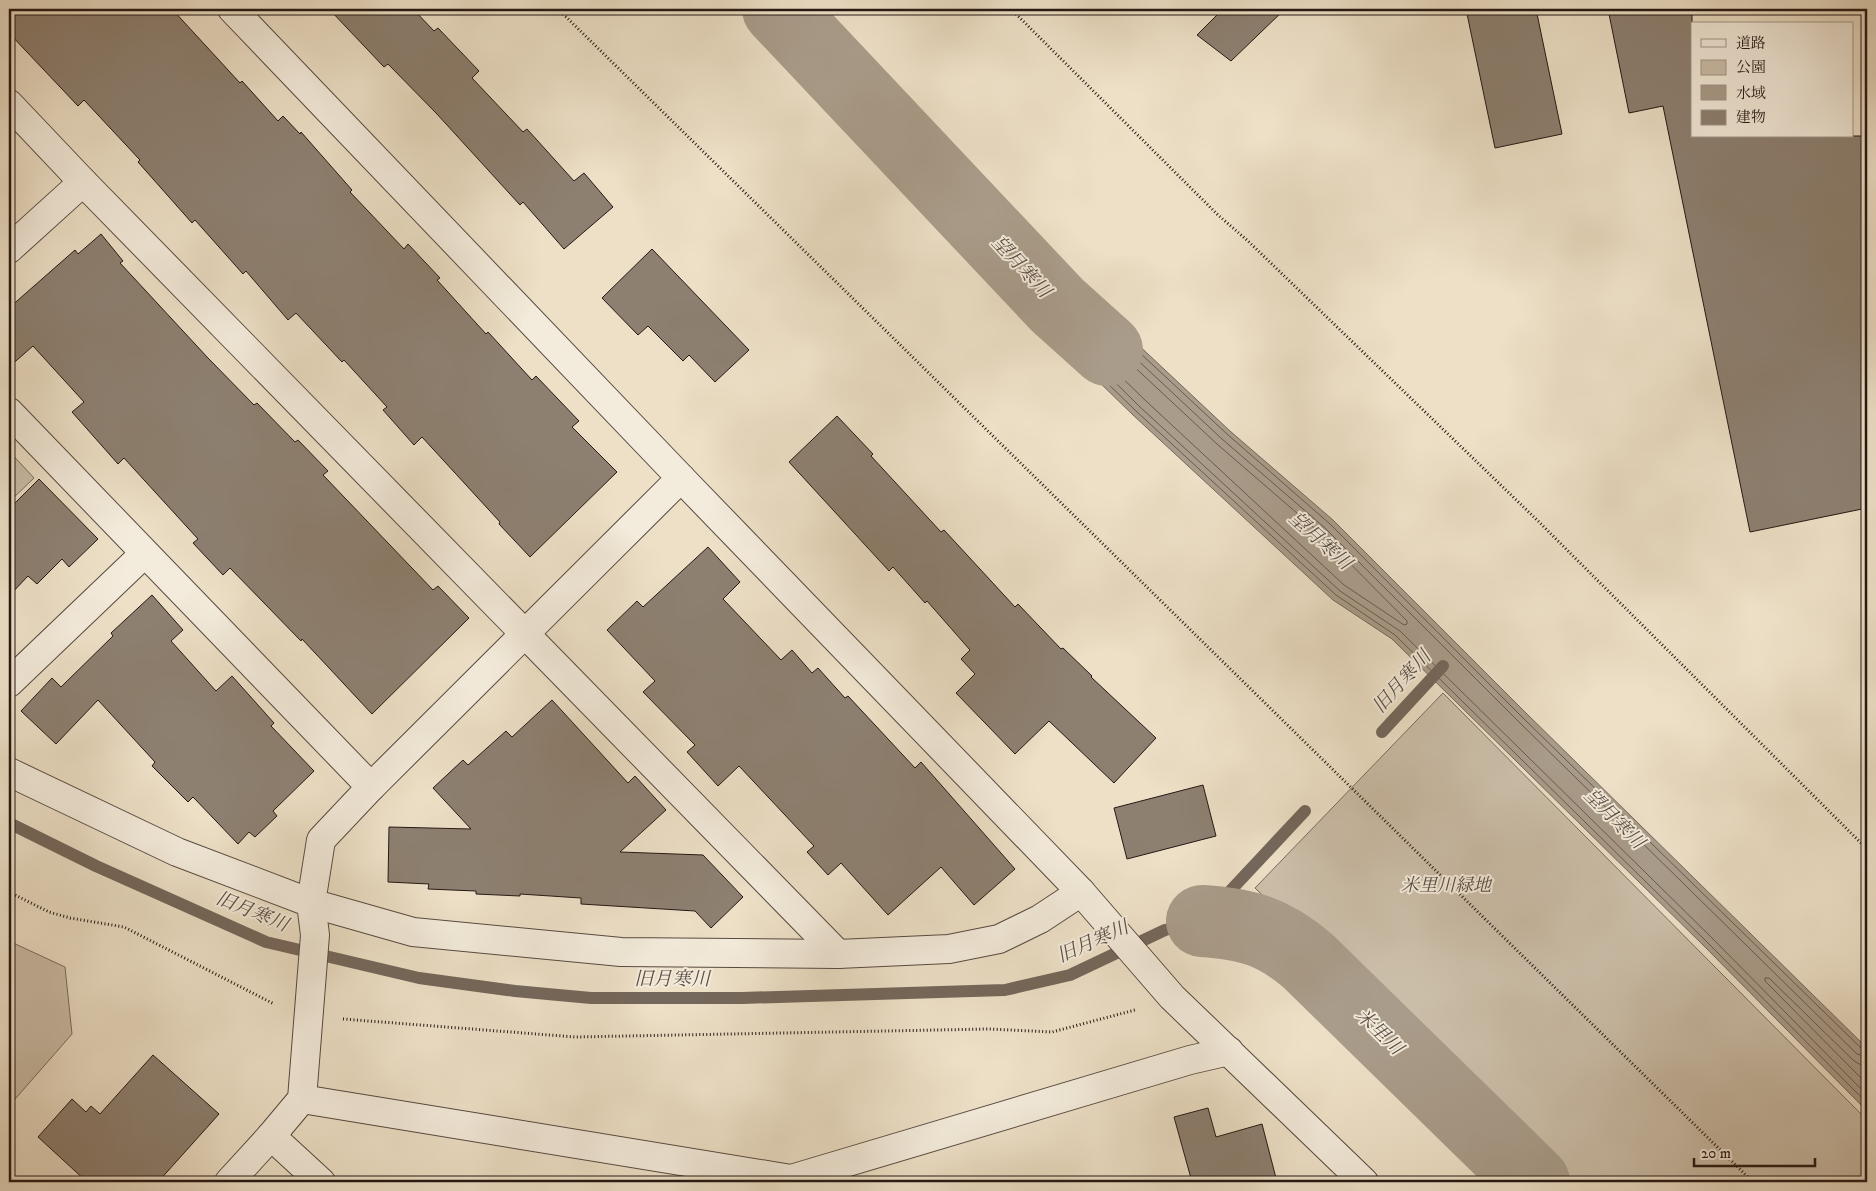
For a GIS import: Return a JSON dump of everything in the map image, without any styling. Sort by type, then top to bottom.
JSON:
[{"type":"street","points":[[232,9],[1089,902],[1172,996],[1364,1182]]},
{"type":"street","points":[[9,104],[838,954]]},
{"type":"street","points":[[9,249],[83,182]]},
{"type":"street","points":[[9,412],[371,787]]},
{"type":"street","points":[[229,1182],[302,1099],[315,935],[311,903],[322,840],[371,787],[681,478]]},
{"type":"street","points":[[9,683],[144,554]]},
{"type":"street","points":[[9,772],[177,852],[311,903],[414,932],[621,952],[838,954],[949,949],[999,939],[1040,919],[1089,902]]},
{"type":"street","points":[[302,1099],[791,1179],[1190,1060],[1229,1051]]},
{"type":"street","points":[[271,1136],[321,1182]]},
{"type":"path","points":[[558,9],[1752,1182]]},
{"type":"path","points":[[1011,9],[1218,215],[1248,241],[1537,520],[1867,849]]},
{"type":"path","points":[[9,892],[49,912],[124,927],[278,1006]]},
{"type":"path","points":[[339,1019],[575,1037],[989,1029],[1052,1032],[1143,1007],[1172,996]]},
{"type":"green space","points":[[9,451],[34,478],[9,502]]},
{"type":"green space","name":"米里川緑地","points":[[1443,693],[1867,1120],[1867,1182],[1558,1182],[1255,888]]},
{"type":"green space","points":[[9,941],[65,967],[72,1034],[9,1106]]},
{"type":"water","points":[[1051,263],[1230,431],[1333,520],[1525,712],[1867,1048],[1867,1111],[1703,945],[1392,639],[1333,600],[1133,415],[1016,301]]},
{"type":"building","points":[[9,9],[172,9],[278,121],[283,116],[300,134],[301,132],[352,190],[350,192],[404,249],[408,244],[440,278],[437,280],[486,334],[488,332],[532,380],[536,376],[579,421],[572,427],[617,472],[530,557],[422,437],[414,445],[383,410],[387,407],[344,360],[342,362],[296,313],[288,320],[246,271],[243,274],[195,220],[192,223],[138,162],[140,160],[84,100],[78,106],[9,33]]},
{"type":"building","points":[[329,9],[413,9],[434,31],[438,28],[479,71],[472,78],[523,132],[527,129],[574,181],[584,173],[613,207],[564,249],[523,202],[520,205],[436,113],[388,64],[384,67]]},
{"type":"building","points":[[1223,9],[1285,9],[1231,61],[1197,35]]},
{"type":"building","points":[[1466,9],[1536,9],[1562,134],[1495,148]]},
{"type":"building","points":[[1608,9],[1692,9],[1691,138],[1854,138],[1854,136],[1867,136],[1867,508],[1750,532],[1663,106],[1629,113]]},
{"type":"building","points":[[101,234],[123,261],[120,263],[208,358],[254,405],[257,403],[295,442],[298,440],[328,471],[323,475],[433,590],[438,586],[469,618],[372,714],[302,639],[301,641],[230,568],[223,575],[193,543],[198,539],[124,458],[118,464],[72,412],[84,402],[33,346],[9,367],[9,308],[75,250],[78,254]]},
{"type":"building","points":[[652,249],[749,350],[715,382],[689,355],[683,361],[648,326],[638,335],[602,298]]},
{"type":"building","points":[[837,416],[941,532],[944,530],[1015,607],[1018,604],[1061,649],[1063,648],[1156,738],[1114,783],[1049,721],[1015,754],[956,693],[975,674],[961,659],[970,650],[927,601],[925,603],[893,567],[889,571],[789,462]]},
{"type":"building","points":[[39,479],[98,539],[69,567],[62,559],[37,584],[28,576],[9,596],[9,509]]},
{"type":"building","points":[[708,547],[740,582],[723,599],[781,660],[792,650],[812,673],[818,668],[845,698],[848,696],[915,768],[921,762],[1015,869],[974,905],[941,867],[888,915],[841,863],[828,875],[807,852],[814,846],[739,766],[718,786],[687,752],[695,745],[643,692],[655,681],[607,630],[637,601],[643,607]]},
{"type":"building","points":[[152,595],[183,630],[171,641],[216,691],[232,676],[274,723],[271,726],[314,771],[273,811],[277,816],[255,837],[249,832],[238,844],[193,797],[188,802],[152,766],[155,762],[98,700],[56,744],[21,711],[52,678],[61,687],[113,636],[111,633]]},
{"type":"building","points":[[552,700],[628,783],[635,776],[666,810],[620,852],[703,855],[743,897],[711,928],[695,911],[581,904],[581,898],[520,894],[520,896],[476,894],[476,891],[428,889],[429,884],[388,882],[389,827],[471,829],[433,788],[463,760],[468,765],[506,731],[512,737]]},
{"type":"building","points":[[1203,785],[1216,836],[1127,859],[1114,808]]},
{"type":"building","points":[[153,1055],[219,1114],[158,1182],[87,1182],[38,1137],[72,1099],[86,1112],[91,1106],[100,1114]]},
{"type":"building","points":[[1208,1108],[1216,1137],[1262,1124],[1277,1182],[1192,1182],[1174,1117]]},
{"type":"waterway","name":"望月寒川","points":[[778,9],[1057,305],[1107,350]]},
{"type":"waterway","name":"旧月寒川","points":[[1382,732],[1443,666]]},
{"type":"waterway","name":"旧月寒川","points":[[9,823],[96,866],[266,942],[419,978],[515,991],[591,998],[742,998],[1005,990],[1070,975],[1165,930],[1202,921],[1305,811]]},
{"type":"waterway","name":"米里川","points":[[1202,921],[1233,924],[1259,931],[1283,943],[1308,961],[1534,1182]]}]
